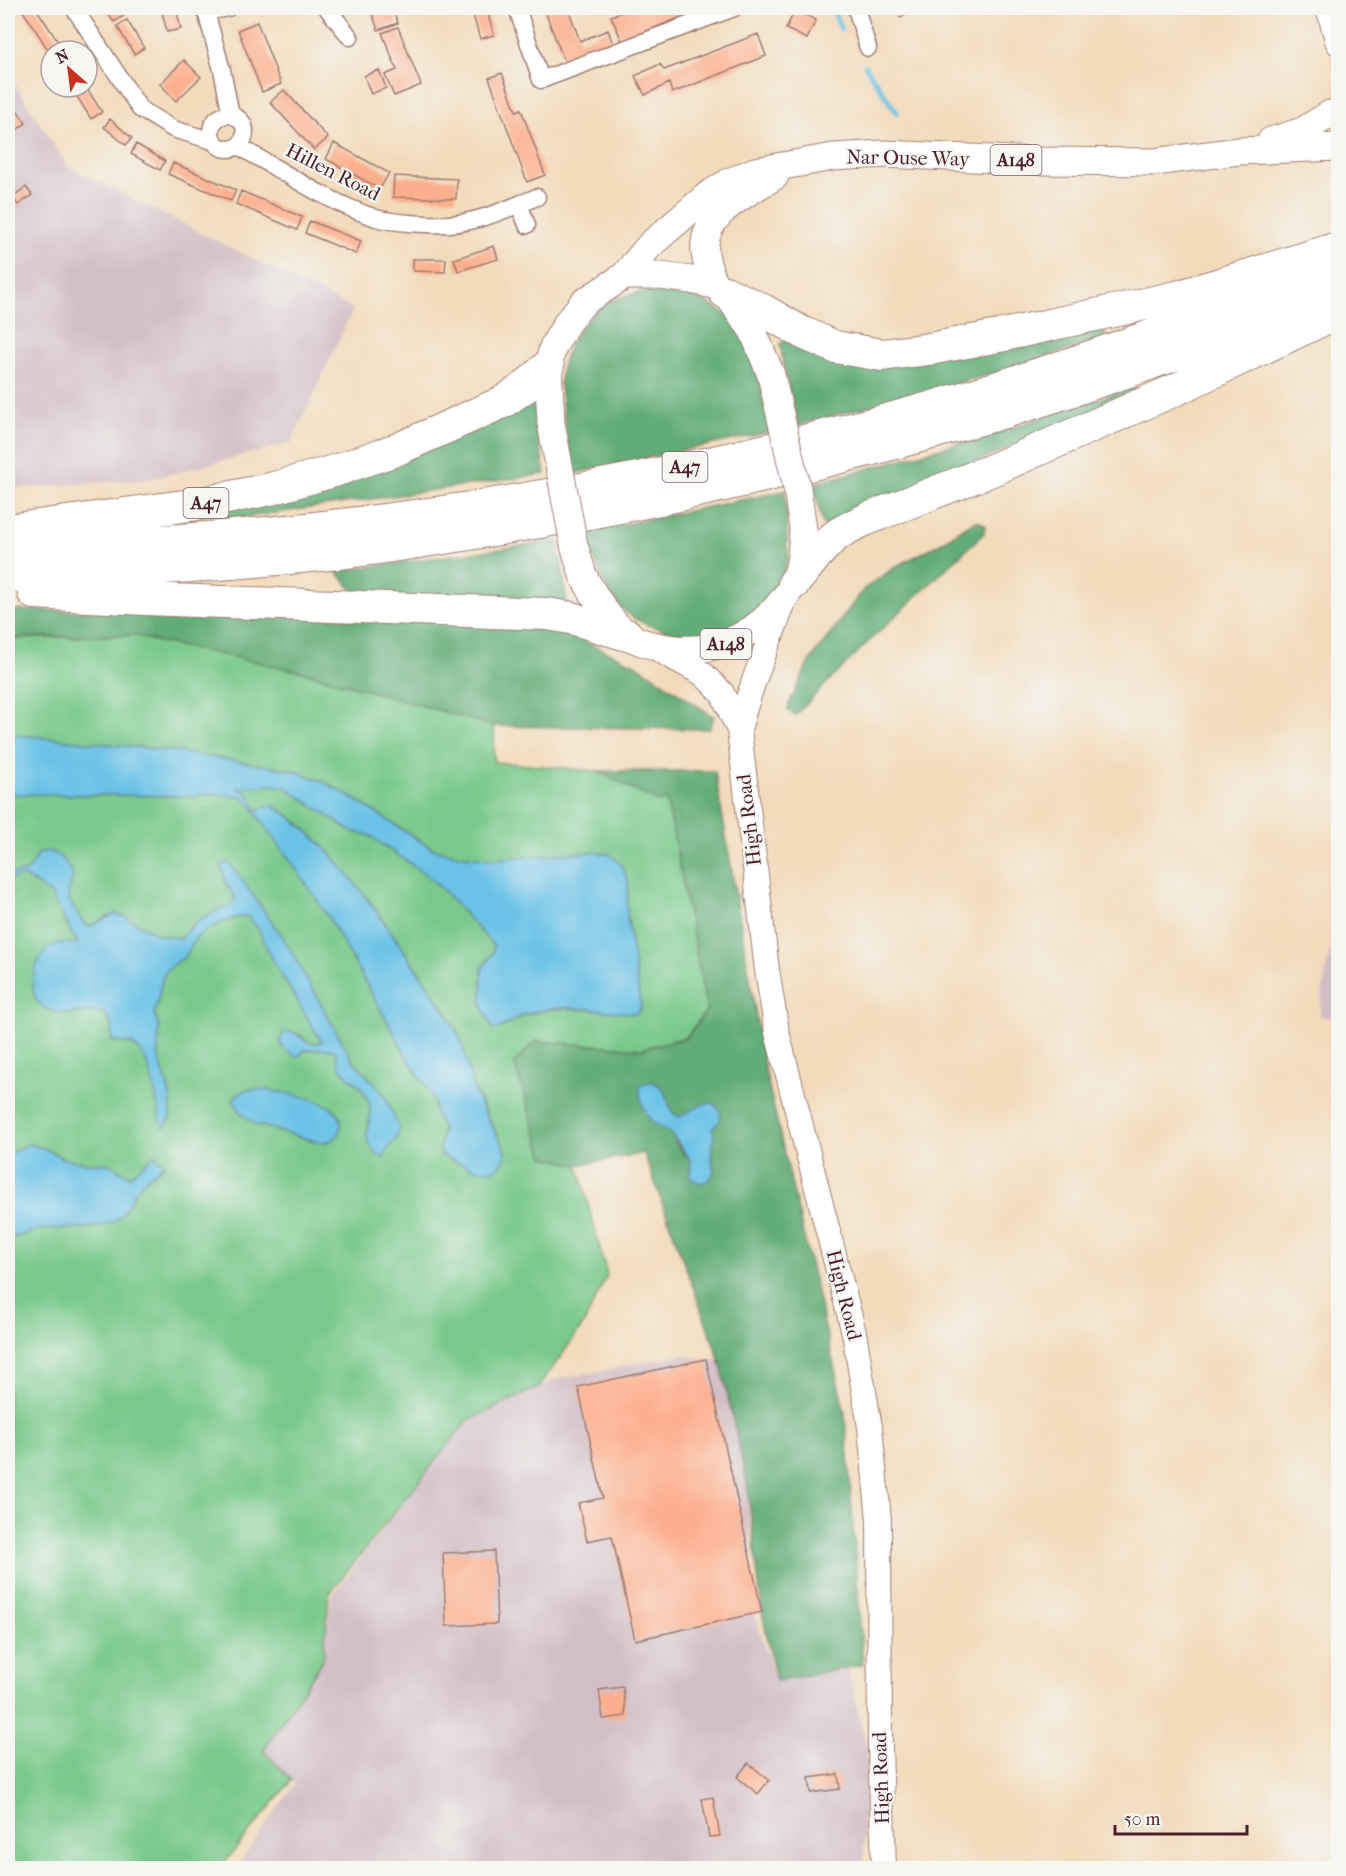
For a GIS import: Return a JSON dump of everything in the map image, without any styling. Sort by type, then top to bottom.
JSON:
[{"type":"highway","points":[[719,289],[835,347],[882,355],[999,336],[1177,297],[1338,248]]},
{"type":"highway","name":"A47","points":[[8,549],[141,544],[332,526],[460,509],[609,483],[771,448],[906,414],[1111,350],[1338,268]]},
{"type":"highway","name":"A47","points":[[8,576],[144,570],[331,554],[454,537],[615,508],[776,474],[996,414],[1119,375],[1338,295]]},
{"type":"highway","points":[[790,589],[826,544],[838,534],[859,523],[992,470],[1079,432],[1177,389],[1338,313]]},
{"type":"highway","name":"A47","points":[[8,530],[198,504],[270,489],[334,471],[398,449],[503,402],[525,387],[548,366]]},
{"type":"highway","points":[[8,591],[145,599],[547,614],[571,618],[638,640]]},
{"type":"main road","points":[[1334,104],[1332,131],[1338,141]]},
{"type":"main road","name":"Nar Ouse Way","points":[[1239,152],[1303,131],[1334,104]]},
{"type":"main road","name":"Nar Ouse Way","points":[[624,276],[650,245],[708,195],[729,182],[755,171],[833,157],[884,154],[1037,162],[1154,162],[1239,152],[1338,147]]},
{"type":"main road","name":"Nar Ouse Way","points":[[719,289],[705,252],[706,236],[714,220],[728,206],[794,164]]},
{"type":"main road","points":[[624,276],[661,276],[691,280],[719,289]]},
{"type":"main road","name":"A148","points":[[624,276],[585,302],[568,321],[553,347],[548,366],[551,423],[574,545],[583,575],[595,597],[638,640],[682,650],[703,649],[726,644],[753,629],[790,589],[802,556],[803,529],[797,488],[771,375],[753,331],[719,289]]},
{"type":"street","name":"Hillen Road","points":[[74,8],[140,109],[173,129],[213,141],[222,148],[238,146],[326,196],[378,219],[422,224],[451,224],[480,219],[537,197]]},
{"type":"street","points":[[228,8],[205,10],[222,70],[231,114]]},
{"type":"street","points":[[327,8],[350,37]]},
{"type":"street","points":[[517,8],[542,80],[734,8]]},
{"type":"street","points":[[856,8],[868,48]]},
{"type":"street","points":[[1330,8],[1338,20]]},
{"type":"street","points":[[1330,8],[1338,43]]},
{"type":"street","points":[[213,141],[211,130],[215,120],[225,114],[231,114],[237,116],[244,125],[245,136],[238,146]]},
{"type":"street","points":[[519,204],[527,225]]},
{"type":"street","name":"High Road","points":[[740,739],[751,686],[790,589]]},
{"type":"street","name":"High Road","points":[[638,640],[703,674],[722,693],[740,739],[767,970],[777,1032],[854,1332],[870,1426],[879,1520],[880,1748],[884,1869]]},
{"type":"shaded area","points":[[8,73],[67,166],[353,309],[291,443],[151,479],[8,489]]},
{"type":"shaded area","points":[[1338,896],[1338,1019],[1319,1016]]},
{"type":"shaded area","points":[[682,1355],[720,1361],[747,1482],[754,1612],[776,1681],[848,1669],[867,1748],[864,1868],[236,1868],[295,1783],[263,1751],[323,1660],[331,1597],[464,1423],[554,1380]]},
{"type":"green space","points":[[666,290],[713,306],[722,311],[736,325],[753,362],[771,432],[574,473],[565,428],[560,384],[565,356],[571,343],[587,320],[608,303],[632,294]]},
{"type":"green space","points":[[1104,329],[1106,338],[984,376],[798,425],[780,344],[786,339],[828,356]]},
{"type":"green space","points":[[1135,387],[1137,393],[826,526],[823,524],[813,484],[1001,431]]},
{"type":"green space","points":[[532,399],[545,474],[226,520],[219,510]]},
{"type":"green space","points":[[785,491],[788,557],[781,576],[771,591],[749,614],[737,623],[710,633],[680,634],[644,623],[627,613],[606,586],[585,532]]},
{"type":"green space","points":[[978,521],[985,525],[984,533],[866,644],[795,715],[788,711],[789,704],[809,662],[864,589],[897,566]]},
{"type":"green space","points":[[558,541],[567,602],[359,597],[336,571]]},
{"type":"green space","points":[[8,610],[546,624],[637,665],[714,717],[709,729],[494,726],[303,672],[136,635],[8,638]]},
{"type":"green space","points":[[136,635],[311,673],[494,726],[494,762],[597,771],[657,801],[667,800],[707,1010],[686,1037],[641,1049],[536,1041],[544,1156],[578,1165],[607,1275],[583,1325],[539,1387],[467,1421],[329,1594],[323,1660],[263,1751],[292,1780],[220,1868],[8,1868],[8,1236],[17,1237],[33,1229],[98,1226],[111,1222],[120,1217],[138,1187],[164,1164],[154,1155],[130,1176],[109,1164],[64,1159],[46,1149],[29,1144],[8,1154],[8,879],[24,876],[50,893],[78,944],[67,943],[70,1014],[95,1010],[105,1013],[112,1025],[112,1041],[129,1043],[137,1048],[145,1058],[151,1075],[171,1099],[158,1054],[159,1027],[154,1013],[163,977],[169,968],[185,956],[200,934],[220,923],[248,916],[258,928],[272,959],[322,1042],[312,1043],[299,1034],[283,1033],[280,1041],[282,1047],[336,1051],[341,1069],[359,1085],[368,1100],[370,1116],[367,1136],[374,1150],[383,1157],[398,1137],[385,1095],[352,1059],[284,939],[226,884],[235,897],[235,903],[198,921],[181,939],[159,935],[125,917],[108,916],[89,927],[70,903],[68,894],[72,876],[71,869],[28,871],[8,875],[8,794],[242,796],[328,916],[412,1065],[428,1089],[434,1100],[435,1113],[443,1128],[440,1148],[506,1152],[474,1089],[459,1036],[445,1010],[372,904],[325,848],[283,811],[257,810],[248,793],[235,788],[271,785],[285,787],[351,831],[369,835],[425,874],[444,891],[494,946],[493,953],[482,969],[482,1005],[503,1027],[525,1015],[554,1009],[635,1014],[641,1009],[627,915],[628,881],[592,852],[492,859],[433,849],[351,797],[324,782],[296,771],[175,751],[8,735],[8,639]],"holes":[[[331,1107],[338,1113],[341,1122],[335,1138],[327,1142],[318,1142],[255,1124]]]},
{"type":"green space","points":[[597,771],[715,771],[765,1070],[845,1413],[863,1665],[776,1681],[762,1612],[747,1482],[720,1361],[644,1153],[578,1165],[544,1157],[514,1063],[536,1041],[641,1049],[686,1038],[707,1010],[667,800],[657,801]],"holes":[[[662,1087],[673,1113],[680,1118],[703,1104],[714,1135],[711,1155],[714,1172],[693,1161],[678,1146],[667,1118]]]},
{"type":"water","points":[[8,735],[175,751],[296,771],[324,782],[351,797],[433,849],[458,855],[492,859],[592,852],[609,854],[621,864],[628,881],[627,915],[641,1009],[635,1014],[581,1008],[554,1009],[523,1016],[493,1030],[482,1005],[482,969],[493,953],[494,946],[444,891],[425,874],[369,835],[351,831],[285,787],[271,785],[237,788],[248,793],[257,810],[272,805],[292,818],[331,854],[382,919],[447,1015],[461,1040],[476,1095],[506,1152],[503,1162],[497,1168],[479,1169],[458,1163],[441,1155],[443,1128],[435,1113],[434,1100],[328,916],[242,796],[8,794]]},
{"type":"water","points":[[49,851],[61,857],[71,870],[73,878],[68,892],[69,900],[84,924],[89,927],[115,914],[159,935],[181,939],[198,921],[235,903],[235,897],[226,884],[221,864],[227,863],[232,866],[284,939],[352,1059],[385,1095],[399,1129],[398,1137],[392,1142],[383,1158],[374,1150],[367,1136],[370,1116],[368,1100],[359,1085],[341,1069],[336,1051],[305,1050],[297,1057],[287,1051],[280,1042],[283,1033],[290,1032],[299,1035],[309,1043],[322,1042],[272,959],[258,928],[247,916],[235,918],[200,934],[185,956],[169,968],[163,977],[154,1013],[159,1027],[158,1054],[171,1099],[170,1119],[164,1127],[144,1057],[131,1044],[112,1041],[112,1025],[105,1013],[89,1011],[57,1013],[42,1006],[37,1000],[33,983],[34,973],[42,955],[48,948],[58,943],[78,944],[50,893],[24,876],[8,879],[8,875],[28,871],[39,853]]},
{"type":"water","points":[[651,1081],[662,1087],[673,1113],[679,1117],[703,1104],[713,1103],[721,1112],[719,1122],[712,1128],[714,1135],[711,1155],[714,1172],[708,1181],[699,1183],[690,1178],[691,1160],[671,1134],[655,1124],[645,1111],[640,1096],[640,1086]]},
{"type":"water","points":[[258,1089],[295,1095],[324,1104],[340,1119],[339,1134],[331,1140],[318,1142],[255,1124],[241,1113],[233,1100],[244,1091]]},
{"type":"water","points":[[28,1144],[46,1149],[64,1159],[109,1164],[130,1176],[154,1155],[164,1164],[140,1185],[120,1217],[105,1225],[43,1229],[8,1236],[8,1154]]},
{"type":"building","points":[[21,8],[36,8],[56,39],[41,39]]},
{"type":"building","points":[[104,8],[120,8],[125,15],[114,22]]},
{"type":"building","points":[[161,8],[176,8],[181,29],[167,32]]},
{"type":"building","points":[[392,8],[398,23],[378,30],[371,10]]},
{"type":"building","points":[[471,8],[486,8],[494,35],[480,39]]},
{"type":"building","points":[[568,8],[580,41],[608,30],[613,44],[565,63],[544,9]]},
{"type":"building","points":[[632,8],[704,8],[622,41],[611,16]]},
{"type":"building","points":[[890,8],[911,8],[901,18]]},
{"type":"building","points":[[795,10],[816,20],[807,39],[786,29]]},
{"type":"building","points":[[127,20],[144,48],[134,54],[117,26]]},
{"type":"building","points":[[257,22],[281,84],[262,92],[238,30]]},
{"type":"building","points":[[398,27],[421,85],[394,96],[385,75],[397,70],[382,33]]},
{"type":"building","points":[[758,34],[766,56],[672,93],[669,83],[645,95],[635,76],[660,64],[664,70]]},
{"type":"building","points":[[184,60],[201,77],[176,101],[160,84]]},
{"type":"building","points":[[379,70],[386,88],[371,94],[364,76]]},
{"type":"building","points":[[502,73],[516,111],[521,109],[545,175],[527,182],[489,78]]},
{"type":"building","points":[[284,90],[328,138],[314,150],[270,102]]},
{"type":"building","points":[[8,97],[26,123],[8,136]]},
{"type":"building","points":[[78,99],[94,99],[102,112],[91,119]]},
{"type":"building","points":[[110,119],[132,138],[126,145],[104,127]]},
{"type":"building","points":[[334,143],[389,173],[380,189],[326,159]]},
{"type":"building","points":[[136,144],[165,161],[160,170],[131,154]]},
{"type":"building","points":[[173,163],[236,190],[231,201],[168,174]]},
{"type":"building","points":[[394,176],[457,179],[456,199],[393,197]]},
{"type":"building","points":[[26,187],[32,195],[18,205],[12,197]]},
{"type":"building","points":[[241,191],[302,217],[297,230],[236,204]]},
{"type":"building","points":[[310,221],[361,241],[356,254],[305,233]]},
{"type":"building","points":[[494,246],[498,259],[458,271],[454,259]]},
{"type":"building","points":[[413,259],[446,259],[445,272],[413,271]]},
{"type":"building","points":[[706,1359],[762,1612],[635,1640],[612,1536],[587,1541],[578,1503],[603,1498],[578,1387]]},
{"type":"building","points":[[494,1551],[497,1624],[446,1626],[443,1553]]},
{"type":"building","points":[[623,1687],[626,1716],[603,1719],[599,1690]]},
{"type":"building","points":[[748,1763],[769,1780],[758,1794],[737,1777]]},
{"type":"building","points":[[838,1774],[840,1789],[811,1793],[809,1778]]},
{"type":"building","points":[[713,1797],[720,1836],[709,1837],[702,1799]]},
{"type":"waterway","points":[[832,8],[841,29]]},
{"type":"waterway","points":[[865,66],[897,113]]}]
